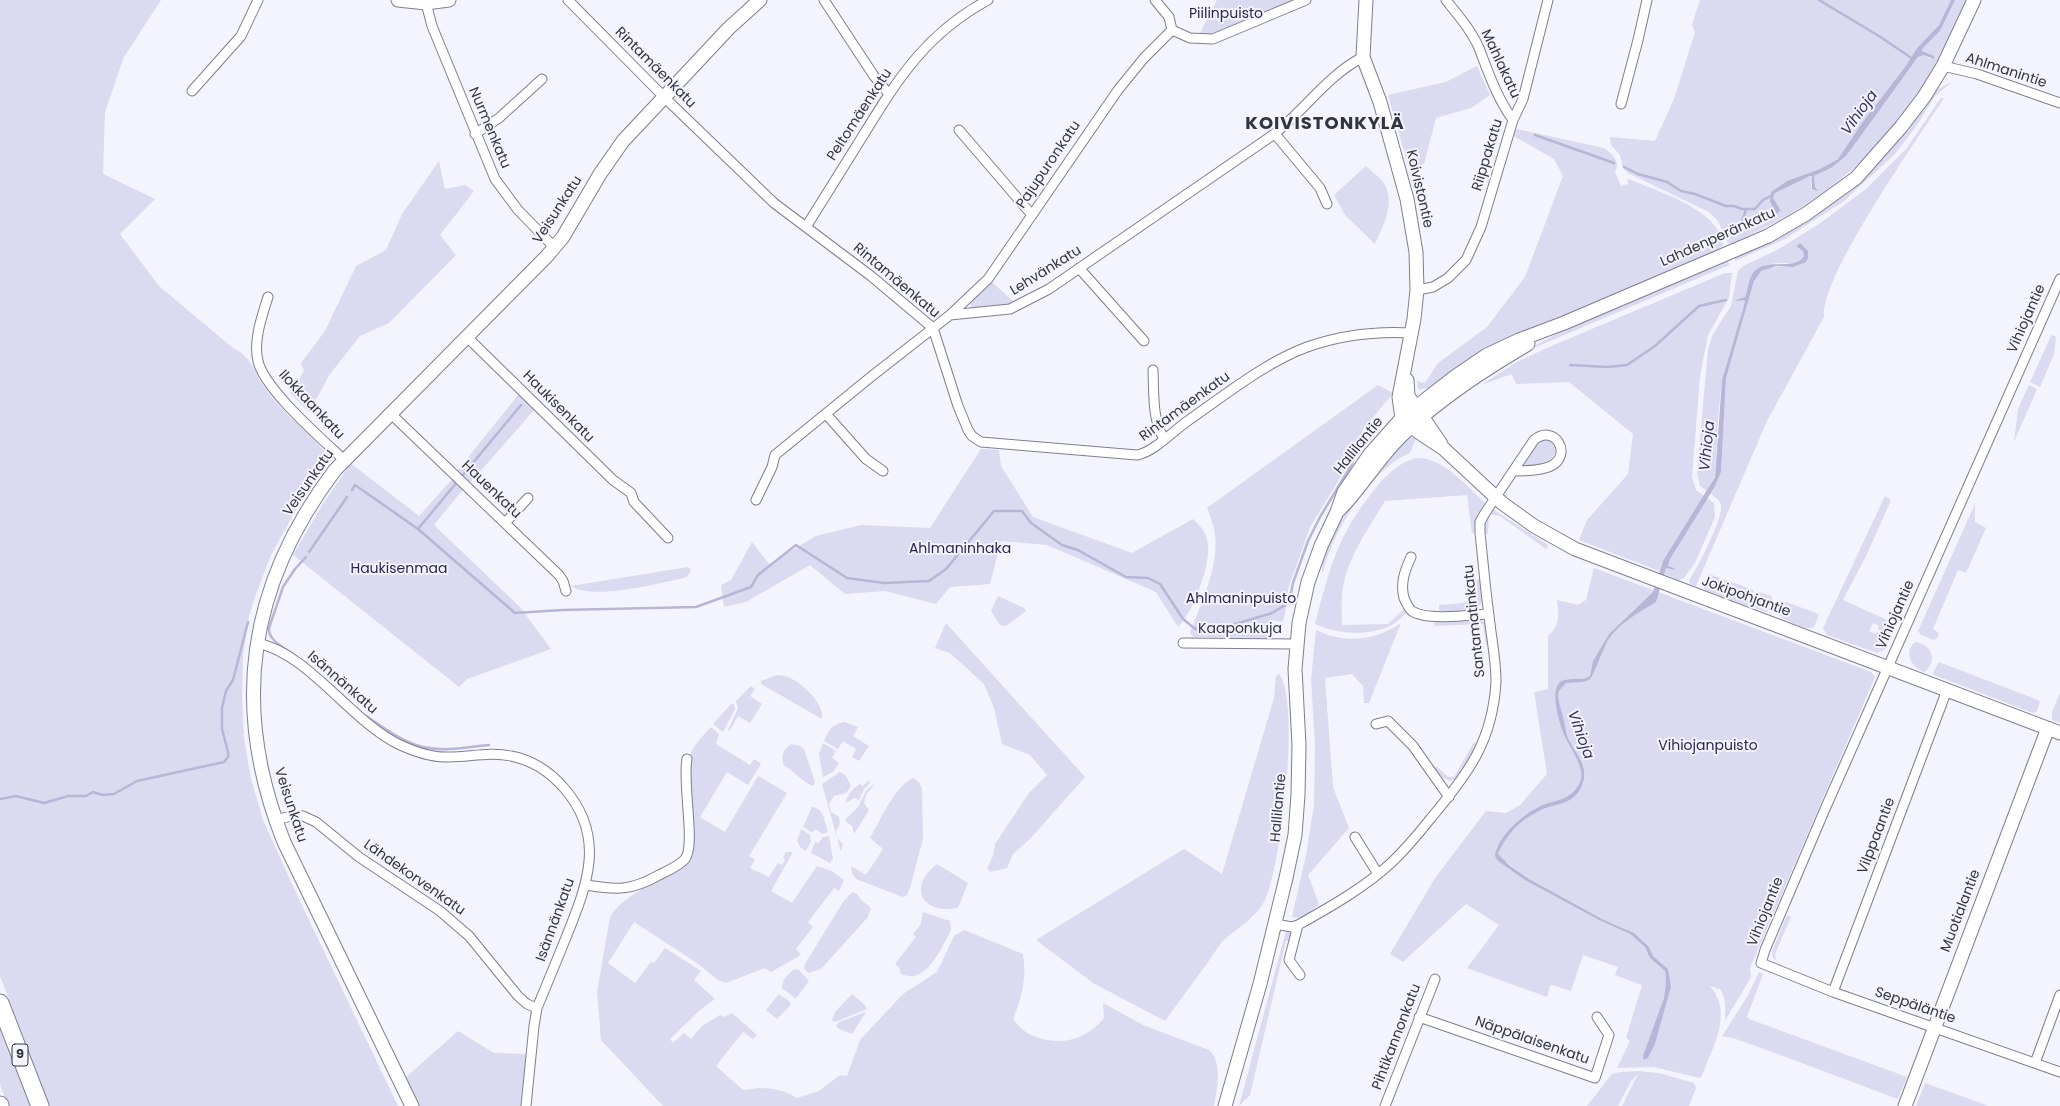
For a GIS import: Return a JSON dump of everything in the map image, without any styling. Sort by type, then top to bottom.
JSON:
[{"type":"highway","name":"9","points":[[0,1003],[40,1106]]},
{"type":"main road","points":[[398,0],[426,4],[450,0]]},
{"type":"main road","name":"Veisunkatu","points":[[412,1106],[275,820],[262,773],[255,726],[253,685],[257,643],[263,612],[274,579],[287,548],[309,506],[344,460],[467,337],[554,247],[569,226],[611,156],[627,136],[729,28],[760,0]]},
{"type":"main road","name":"Koivistontie","points":[[1366,0],[1363,56],[1380,102],[1407,199],[1416,252],[1417,290],[1412,332],[1399,396],[1407,423]]},
{"type":"main road","name":"Lahdenperänkatu","points":[[1419,412],[1456,376],[1487,355],[1519,340],[1564,323],[1768,236],[1806,214],[1856,178],[1919,103],[1944,66],[1974,0]]},
{"type":"main road","name":"Koivistontie","points":[[1406,365],[1408,396],[1419,412]]},
{"type":"main road","name":"Jokipohjantie","points":[[1419,412],[1444,449]]},
{"type":"main road","name":"Hallilantie","points":[[1225,1106],[1260,984],[1295,835],[1298,795],[1299,745],[1294,669],[1296,644],[1308,582],[1321,546],[1337,512],[1344,492],[1370,454],[1419,412]]},
{"type":"main road","name":"Jokipohjantie","points":[[1407,423],[1444,449],[1495,497],[1534,526],[1575,549],[1669,586],[2060,732]]},
{"type":"main road","name":"Muotialantie","points":[[1905,1106],[2048,728]]},
{"type":"street","points":[[192,92],[241,36],[258,0]]},
{"type":"street","name":"Rintamäenkatu","points":[[568,0],[664,97],[774,203],[871,276],[933,328],[958,406],[968,430],[972,436],[981,442],[1137,455],[1146,454],[1164,439],[1262,370],[1307,347],[1351,336],[1383,331],[1412,332]]},
{"type":"street","points":[[824,0],[874,76],[888,93]]},
{"type":"street","name":"Peltomäenkatu","points":[[806,227],[888,93],[906,69],[938,34],[959,18],[988,0]]},
{"type":"street","points":[[1155,0],[1169,17],[1172,30],[1190,38],[1213,38],[1306,0]]},
{"type":"street","name":"Mahlakatu","points":[[1446,0],[1468,29],[1479,48],[1502,105],[1513,120]]},
{"type":"street","name":"Riippakatu","points":[[1417,290],[1433,287],[1448,278],[1466,260],[1481,227],[1513,120],[1523,99],[1548,0]]},
{"type":"street","points":[[1621,104],[1647,0]]},
{"type":"street","name":"Nurmenkatu","points":[[426,4],[432,26],[491,170],[505,194],[554,247]]},
{"type":"street","name":"Pajupuronkatu","points":[[950,315],[988,279],[1118,90],[1144,58],[1172,30]]},
{"type":"street","name":"Lehvänkatu","points":[[950,315],[1010,309],[1045,291],[1275,134],[1318,90],[1353,62],[1363,56]]},
{"type":"street","name":"Ahlmanintie","points":[[1944,66],[1977,74],[2060,104]]},
{"type":"street","points":[[475,134],[499,118],[542,79]]},
{"type":"street","points":[[959,130],[1032,215]]},
{"type":"street","points":[[1275,134],[1320,188],[1327,204]]},
{"type":"street","points":[[1079,268],[1144,341]]},
{"type":"street","name":"Vihiojantie","points":[[1761,963],[1764,950],[1825,808],[1889,667],[2060,279]]},
{"type":"street","name":"Ilokkaankatu","points":[[268,297],[257,344],[258,360],[261,370],[287,404],[344,460]]},
{"type":"street","points":[[756,500],[772,467],[775,455],[950,315]]},
{"type":"street","name":"Haukisenkatu","points":[[467,337],[613,480],[631,493],[634,502],[668,538]]},
{"type":"street","points":[[1153,370],[1156,417],[1158,429],[1164,439]]},
{"type":"street","name":"Hauenkatu","points":[[390,413],[559,574],[564,581],[566,591]]},
{"type":"street","points":[[826,414],[866,459],[883,471]]},
{"type":"street","name":"Santamatinkatu","points":[[1298,926],[1378,874],[1401,853],[1473,765],[1490,722],[1496,681],[1495,656],[1488,614],[1480,526],[1481,519],[1526,450],[1538,437],[1546,435],[1559,442],[1560,455],[1551,466],[1536,470],[1513,471]]},
{"type":"street","points":[[505,523],[528,498]]},
{"type":"street","points":[[1412,556],[1402,581],[1406,602],[1412,611],[1429,616],[1488,614]]},
{"type":"street","name":"Isännänkatu","points":[[257,643],[274,647],[297,662],[367,723],[389,739],[409,749],[444,757],[497,754],[513,756],[532,763],[550,774],[567,792],[580,810],[584,819],[590,847],[586,885],[537,1008],[526,1106]]},
{"type":"street","name":"Kaaponkuja","points":[[1183,643],[1296,644]]},
{"type":"street","name":"Vilppaantie","points":[[1833,992],[1947,690]]},
{"type":"street","points":[[1376,724],[1388,721],[1395,727],[1413,746],[1449,796]]},
{"type":"street","points":[[586,885],[617,889],[632,888],[655,877],[684,860],[688,855],[690,841],[684,771],[687,759]]},
{"type":"street","name":"Lähdekorvenkatu","points":[[275,820],[292,816],[303,816],[316,822],[359,857],[440,911],[469,936],[518,996],[527,1004],[537,1008]]},
{"type":"street","points":[[1355,837],[1378,874]]},
{"type":"street","points":[[1275,924],[1292,927],[1298,926],[1290,960],[1300,975]]},
{"type":"street","name":"Seppäläntie","points":[[1761,963],[1833,992],[2060,1072]]},
{"type":"street","name":"Pihtikannonkatu","points":[[1385,1106],[1435,979]]},
{"type":"street","points":[[2035,1063],[2060,995]]},
{"type":"street","name":"Näppälaisenkatu","points":[[1419,1017],[1595,1078],[1609,1035],[1597,1017]]},
{"type":"green space","points":[[0,0],[161,0],[124,57],[105,112],[103,174],[155,199],[120,234],[159,286],[247,358],[268,393],[314,439],[330,459],[301,500],[271,555],[249,616],[243,656],[242,696],[244,738],[251,779],[263,820],[298,897],[398,1106],[50,1106],[0,976]]},
{"type":"green space","name":"Piilinpuisto","points":[[1217,0],[1295,0],[1215,34],[1199,35]]},
{"type":"green space","points":[[1700,0],[1951,0],[1939,25],[1917,48],[1905,67],[1862,123],[1838,159],[1820,169],[1787,181],[1771,192],[1769,198],[1779,211],[1773,198],[1775,193],[1810,176],[1813,177],[1811,187],[1817,189],[1815,187],[1814,176],[1831,168],[1846,156],[1870,121],[1920,55],[1931,59],[1933,56],[1922,51],[1922,49],[1940,31],[1955,0],[1967,0],[1942,53],[1924,84],[1905,112],[1863,159],[1815,198],[1789,215],[1730,244],[1728,243],[1718,221],[1709,212],[1628,173],[1623,168],[1620,155],[1611,145],[1610,137],[1655,141],[1674,99],[1695,32],[1692,25]]},
{"type":"green space","points":[[1477,66],[1490,95],[1471,108],[1436,118],[1424,164],[1409,169],[1388,95],[1446,82]]},
{"type":"green space","points":[[1953,81],[1935,96],[1915,128],[1895,154],[1844,201],[1785,239],[1735,261],[1735,258],[1798,227],[1837,199],[1873,167],[1920,113],[1934,93]]},
{"type":"green space","points":[[1941,98],[1944,98],[1894,174],[1853,241],[1837,272],[1827,298],[1824,317],[1767,421],[1696,586],[1690,584],[1689,581],[1709,543],[1721,511],[1720,503],[1717,498],[1711,494],[1721,472],[1726,378],[1754,281],[1759,273],[1765,269],[1772,267],[1794,266],[1802,263],[1808,258],[1808,251],[1799,243],[1796,246],[1803,251],[1804,254],[1800,261],[1794,263],[1772,264],[1759,269],[1751,278],[1745,297],[1737,301],[1744,300],[1745,302],[1722,380],[1715,475],[1707,491],[1700,486],[1697,473],[1708,349],[1713,334],[1731,306],[1738,271],[1743,266],[1777,250],[1819,224],[1866,189],[1906,149]]},
{"type":"green space","points":[[1517,129],[1604,148],[1615,158],[1617,168],[1615,172],[1621,186],[1628,184],[1627,180],[1629,179],[1685,203],[1711,221],[1719,232],[1723,245],[1719,249],[1574,312],[1505,339],[1490,347],[1428,391],[1426,388],[1420,390],[1418,388],[1417,381],[1425,383],[1438,363],[1487,327],[1525,277],[1563,176],[1554,159],[1512,135]]},
{"type":"green space","points":[[439,161],[445,189],[465,185],[474,191],[440,235],[456,255],[389,323],[360,336],[330,374],[309,412],[290,393],[304,371],[301,363],[325,331],[356,266],[386,250],[402,214]]},
{"type":"green space","points":[[1366,166],[1382,181],[1386,187],[1389,202],[1386,216],[1375,244],[1345,215],[1334,195]]},
{"type":"green space","points":[[1728,261],[1729,265],[1517,355],[1566,329]]},
{"type":"green space","points":[[1725,273],[1732,273],[1729,298],[1708,335],[1700,376],[1692,477],[1696,490],[1704,496],[1663,561],[1659,571],[1579,540],[1587,520],[1628,474],[1633,434],[1569,382],[1516,384],[1512,374],[1481,385],[1517,362],[1549,347]]},
{"type":"green space","points":[[992,282],[1014,302],[1005,306],[973,310],[970,303]]},
{"type":"green space","points":[[2053,335],[2056,337],[2054,354],[2040,387],[2030,382],[2051,336]]},
{"type":"green space","name":"Ahlmaninpuisto","points":[[1378,385],[1393,393],[1362,431],[1363,439],[1354,449],[1351,460],[1310,527],[1288,589],[1288,599],[1283,622],[1270,620],[1267,638],[1193,637],[1190,633],[1212,572],[1216,547],[1213,525],[1207,508]]},
{"type":"green space","points":[[2029,385],[2037,389],[2014,442],[2018,409]]},
{"type":"green space","points":[[519,394],[535,409],[470,483],[457,471]]},
{"type":"green space","points":[[1410,438],[1416,438],[1410,453],[1385,469],[1362,494],[1352,508],[1336,537],[1322,573],[1324,557],[1340,522],[1365,487],[1401,443]]},
{"type":"green space","points":[[1540,439],[1548,440],[1554,444],[1555,453],[1553,456],[1543,463],[1521,467],[1521,464]]},
{"type":"green space","name":"Ahlmaninhaka","points":[[981,449],[999,450],[1001,466],[1033,517],[1132,553],[1193,519],[1201,527],[1205,534],[1208,545],[1207,564],[1204,576],[1189,612],[1178,627],[1156,592],[1047,545],[1001,541],[990,584],[950,587],[936,604],[885,591],[845,594],[810,565],[746,602],[724,607],[721,585],[731,580],[752,542],[769,564],[816,536],[861,525],[930,528]]},
{"type":"green space","points":[[1415,458],[1435,462],[1444,467],[1453,473],[1485,503],[1476,516],[1474,533],[1472,533],[1467,495],[1385,501],[1364,535],[1347,571],[1342,597],[1342,625],[1388,624],[1405,608],[1408,612],[1391,626],[1370,632],[1342,632],[1315,624],[1335,556],[1349,526],[1359,510],[1385,477],[1401,464]]},
{"type":"green space","name":"Haukisenmaa","points":[[349,462],[419,516],[453,478],[464,488],[434,525],[520,607],[551,649],[467,679],[459,687],[293,555],[324,502],[345,472]]},
{"type":"green space","points":[[1885,496],[1891,500],[1867,554],[1843,600],[1896,624],[1892,635],[1878,629],[1879,626],[1873,623],[1869,631],[1875,634],[1877,632],[1890,638],[1886,649],[1877,653],[1827,635],[1823,628]]},
{"type":"green space","points":[[1707,498],[1714,503],[1715,517],[1695,563],[1683,579],[1679,580],[1664,574],[1666,568],[1675,570],[1668,566],[1670,559]]},
{"type":"green space","points":[[1975,504],[1975,522],[1986,528],[1966,573],[1958,570],[1933,629],[1939,633],[1938,637],[1934,640],[1921,635],[1918,631]]},
{"type":"green space","points":[[1491,508],[1548,545],[1547,548],[1546,549],[1500,516],[1489,514],[1488,534],[1483,534],[1483,524]]},
{"type":"green space","points":[[688,567],[691,570],[687,577],[628,589],[595,592],[581,590],[571,586]]},
{"type":"green space","name":"Vihiojanpuisto","points":[[1594,568],[1871,672],[1875,677],[1750,968],[1751,977],[1725,1021],[1724,997],[1720,989],[1710,986],[1717,997],[1721,1019],[1715,1042],[1702,1076],[1699,1078],[1654,1067],[1617,1068],[1630,1041],[1626,1038],[1642,985],[1615,975],[1618,967],[1583,955],[1571,991],[1552,985],[1550,986],[1547,997],[1467,968],[1499,925],[1466,904],[1403,962],[1390,954],[1435,878],[1486,811],[1506,813],[1520,805],[1547,774],[1534,692],[1548,689],[1548,636],[1555,628],[1558,620],[1557,600],[1578,605],[1586,600]],"holes":[[[1653,592],[1656,602],[1630,618],[1618,628],[1605,645],[1594,672],[1587,680],[1566,683],[1559,691],[1558,694],[1566,733],[1585,771],[1583,784],[1570,799],[1534,813],[1521,822],[1504,842],[1498,856],[1529,879],[1604,920],[1634,933],[1646,945],[1653,956],[1668,969],[1671,987],[1655,1044],[1648,1058],[1645,1060],[1664,998],[1666,981],[1665,971],[1650,958],[1645,947],[1630,934],[1599,920],[1531,883],[1498,861],[1496,849],[1504,836],[1521,818],[1534,809],[1569,796],[1574,793],[1581,782],[1581,771],[1577,759],[1565,737],[1558,717],[1555,700],[1557,686],[1560,682],[1567,679],[1583,679],[1590,676],[1593,661],[1609,634]]]},
{"type":"green space","points":[[1709,574],[1754,590],[1747,606],[1705,590],[1703,585]]},
{"type":"green space","points":[[1476,580],[1480,580],[1482,591],[1483,600],[1479,605],[1462,611],[1439,611],[1439,605],[1465,603],[1474,599],[1477,593]]},
{"type":"green space","points":[[1759,592],[1771,596],[1773,600],[1770,610],[1766,612],[1752,607]]},
{"type":"green space","points":[[998,596],[1024,608],[1026,611],[1006,626],[1000,625],[991,611]]},
{"type":"green space","points":[[1786,602],[1819,614],[1814,627],[1802,627],[1779,615],[1783,603]]},
{"type":"green space","points":[[1478,618],[1486,623],[1489,645],[1486,645],[1483,624],[1434,626],[1434,619]]},
{"type":"green space","points":[[946,623],[1085,777],[1030,839],[1013,854],[1007,868],[990,872],[987,868],[993,856],[995,844],[1029,793],[1047,775],[1030,755],[1002,744],[994,708],[984,684],[950,653],[935,648]]},
{"type":"green space","points":[[1401,623],[1369,703],[1364,703],[1363,686],[1352,674],[1325,678],[1333,787],[1349,828],[1308,875],[1319,904],[1303,916],[1296,918],[1292,917],[1306,855],[1314,805],[1315,745],[1311,679],[1316,630],[1349,639],[1371,637],[1381,634]]},
{"type":"green space","points":[[1916,642],[1926,646],[1931,654],[1931,663],[1925,672],[1916,667],[1910,659],[1910,650],[1912,645]]},
{"type":"green space","points":[[1939,662],[2038,700],[2040,702],[2037,711],[2033,713],[1934,675],[1933,673]]},
{"type":"green space","points":[[1279,674],[1285,690],[1288,716],[1288,749],[1282,821],[1271,882],[1261,907],[1251,918],[1221,943],[1165,1021],[1093,983],[1036,940],[1184,849],[1222,874],[1274,698],[1276,676]]},
{"type":"green space","points":[[777,675],[792,679],[810,693],[820,706],[822,719],[761,684],[761,681]]},
{"type":"green space","points":[[751,686],[755,689],[750,696],[762,704],[750,723],[738,716],[729,732],[728,730],[738,708],[736,701]]},
{"type":"green space","points":[[2060,693],[2060,723],[2052,720],[2052,712]]},
{"type":"green space","points":[[731,704],[734,704],[735,709],[723,732],[713,724]]},
{"type":"green space","points":[[844,722],[858,727],[853,736],[869,746],[859,761],[852,757],[856,749],[843,741],[838,749],[824,741],[831,728]]},
{"type":"green space","points":[[711,727],[719,734],[716,744],[750,765],[754,759],[761,764],[748,785],[727,772],[700,817],[725,832],[758,776],[787,793],[749,856],[755,860],[750,868],[769,877],[778,863],[782,865],[785,860],[783,858],[786,852],[793,852],[771,891],[792,903],[817,866],[832,871],[844,880],[839,891],[834,888],[808,922],[813,927],[796,949],[801,955],[771,972],[765,968],[726,983],[718,980],[697,963],[634,922],[608,963],[635,983],[651,962],[654,963],[665,948],[701,971],[694,980],[715,999],[700,1010],[670,1039],[673,1043],[684,1033],[691,1039],[702,1026],[720,1015],[724,1017],[732,1013],[757,1035],[753,1039],[743,1032],[716,1066],[743,1090],[757,1088],[778,1090],[791,1094],[797,1098],[819,1091],[840,1075],[847,1076],[860,1040],[903,994],[937,972],[954,936],[964,930],[1023,954],[1023,987],[1013,1019],[1027,1033],[1039,1038],[1060,1041],[1079,1037],[1096,1026],[1104,1018],[1103,1003],[1143,1025],[1209,1050],[1213,1055],[1218,1069],[1214,1106],[663,1106],[601,1040],[597,992],[610,917],[618,907],[629,898],[641,890],[678,871],[687,864],[692,857],[694,843],[688,790],[689,760],[698,741]]},
{"type":"green space","points":[[1474,742],[1476,744],[1472,754],[1459,776],[1450,781],[1443,778],[1435,768],[1436,766],[1448,777],[1454,777]]},
{"type":"green space","points":[[823,743],[836,751],[832,758],[839,763],[833,772],[823,777],[819,754]]},
{"type":"green space","points":[[791,744],[800,746],[804,749],[815,782],[813,786],[808,784],[784,765],[782,759],[783,753]]},
{"type":"green space","points":[[840,772],[846,776],[851,786],[846,793],[834,796],[829,804],[831,812],[839,817],[840,824],[836,831],[837,837],[822,784]]},
{"type":"green space","points":[[913,778],[919,782],[922,789],[923,839],[910,888],[907,895],[903,897],[856,879],[852,873],[851,866],[866,875],[883,849],[870,838],[894,796],[906,782]]},
{"type":"green space","points":[[870,781],[870,783],[864,789],[859,800],[854,798],[846,803],[852,790],[860,784],[863,786]]},
{"type":"green space","points":[[874,785],[867,793],[864,803],[869,810],[854,834],[852,826],[845,821],[858,807],[866,791]]},
{"type":"green space","points":[[812,807],[816,808],[822,813],[828,832],[822,834],[816,829],[812,832],[803,827]]},
{"type":"green space","points":[[801,829],[810,835],[811,841],[806,851],[801,848],[797,841]]},
{"type":"green space","points":[[829,836],[833,859],[830,863],[811,853],[815,842],[818,843],[823,837]]},
{"type":"green space","points":[[837,838],[843,844],[841,852]]},
{"type":"green space","points":[[937,864],[968,883],[958,908],[946,909],[935,907],[928,903],[923,897],[921,890],[923,882],[928,873]]},
{"type":"green space","points":[[852,892],[857,894],[862,901],[871,908],[868,917],[821,969],[808,973],[804,968],[805,964],[843,902]]},
{"type":"green space","points":[[923,912],[950,921],[951,930],[932,964],[917,975],[909,976],[900,973],[900,969],[895,964],[916,937],[913,934],[921,924]]},
{"type":"green space","points":[[1787,915],[1791,917],[1775,954],[1776,960],[1781,965],[1773,958],[1772,952]]},
{"type":"green space","points":[[1286,931],[1289,931],[1291,934],[1293,932],[1290,941],[1286,941],[1250,1095],[1239,1106]]},
{"type":"green space","points":[[794,969],[799,970],[809,981],[795,998],[782,988],[784,980]]},
{"type":"green space","points":[[1759,972],[1763,974],[1747,1017],[1749,1019],[1907,1077],[1898,1099],[1733,1038],[1722,1036],[1747,997]]},
{"type":"green space","points":[[779,994],[789,1001],[791,1005],[777,1019],[766,1010]]},
{"type":"green space","points":[[852,994],[865,1005],[867,1009],[835,1022],[832,1020],[835,1012]]},
{"type":"green space","points":[[866,1012],[852,1034],[839,1029],[836,1026],[839,1022]]},
{"type":"green space","points":[[0,1021],[33,1106],[8,1106],[0,1085]]},
{"type":"green space","points":[[458,1031],[494,1053],[526,1054],[521,1106],[419,1106],[405,1078]]},
{"type":"green space","points":[[1638,1071],[1659,1073],[1694,1083],[1696,1088],[1689,1106],[1622,1106],[1638,1074],[1631,1081],[1618,1106],[1587,1106],[1612,1074]]},
{"type":"green space","points":[[1925,1083],[1989,1106],[1916,1106]]},
{"type":"shaded area","points":[[1951,0],[1955,0],[1940,31],[1922,49],[1922,51],[1934,56],[1934,59],[1923,55],[1918,57],[1846,156],[1831,168],[1814,176],[1815,187],[1818,191],[1812,189],[1812,176],[1810,176],[1775,193],[1773,198],[1781,211],[1779,211],[1778,214],[1776,213],[1770,201],[1771,192],[1787,181],[1820,169],[1838,159],[1862,123],[1905,67],[1917,48],[1939,25]]},
{"type":"shaded area","points":[[1800,243],[1808,251],[1808,258],[1806,262],[1793,267],[1776,266],[1761,271],[1754,281],[1726,378],[1721,472],[1714,488],[1670,559],[1668,566],[1674,568],[1675,570],[1666,568],[1656,602],[1630,618],[1618,628],[1608,640],[1590,679],[1582,682],[1566,683],[1559,691],[1559,702],[1567,736],[1583,764],[1585,777],[1583,783],[1579,791],[1570,800],[1545,808],[1526,819],[1514,829],[1509,834],[1498,854],[1509,865],[1529,879],[1604,920],[1634,933],[1648,946],[1653,956],[1668,969],[1671,987],[1655,1044],[1648,1058],[1644,1060],[1643,1056],[1664,998],[1666,981],[1665,971],[1650,958],[1645,947],[1630,934],[1599,920],[1525,880],[1498,861],[1495,856],[1497,848],[1506,833],[1520,819],[1536,808],[1569,796],[1577,788],[1580,782],[1581,772],[1574,753],[1565,737],[1556,709],[1555,693],[1557,686],[1560,682],[1567,679],[1583,679],[1590,676],[1593,661],[1609,634],[1653,592],[1663,561],[1715,477],[1722,380],[1745,302],[1744,300],[1736,300],[1745,297],[1751,276],[1759,268],[1765,265],[1787,264],[1799,261],[1804,256],[1803,251],[1796,246]]},
{"type":"waterway","points":[[1819,0],[1879,36],[1913,59]]},
{"type":"waterway","points":[[1535,135],[1614,163]]},
{"type":"waterway","points":[[1624,167],[1638,174],[1667,182],[1681,191],[1695,194],[1726,206],[1734,206],[1742,209],[1755,209],[1763,200],[1771,196]]},
{"type":"waterway","points":[[1732,232],[1742,221],[1746,210]]},
{"type":"waterway","points":[[1570,365],[1608,367],[1627,365],[1655,346],[1699,306],[1726,300]]},
{"type":"waterway","points":[[418,529],[521,405]]},
{"type":"waterway","points":[[352,490],[355,485],[418,529],[515,613],[562,610],[696,607],[751,587],[758,575],[796,545],[847,578],[884,583],[929,581],[946,569],[994,511],[1022,511],[1031,523],[1062,545],[1078,550],[1126,577],[1148,578],[1160,584],[1183,619],[1199,630],[1216,630],[1272,613],[1287,604],[1290,599],[1293,583],[1308,541],[1320,517],[1352,464],[1357,450],[1368,434]]},
{"type":"waterway","points":[[309,552],[347,497]]},
{"type":"waterway","points":[[288,651],[272,639],[269,628],[283,587],[295,569],[306,557]]},
{"type":"waterway","points":[[0,799],[16,796],[44,803],[68,796],[86,796],[93,792],[103,795],[114,794],[137,781],[224,762],[228,757],[228,752],[222,729],[222,708],[226,691],[233,680],[248,622]]},
{"type":"waterway","points":[[366,716],[400,738],[423,747],[448,749],[489,745]]},
{"type":"district","name":"KOIVISTONKYLÄ","points":[[1325,124]]},
{"type":"water label","name":"Vihioja","points":[[1860,113]]},
{"type":"water label","name":"Vihioja","points":[[1708,446]]},
{"type":"water label","name":"Vihioja","points":[[1580,735]]}]
